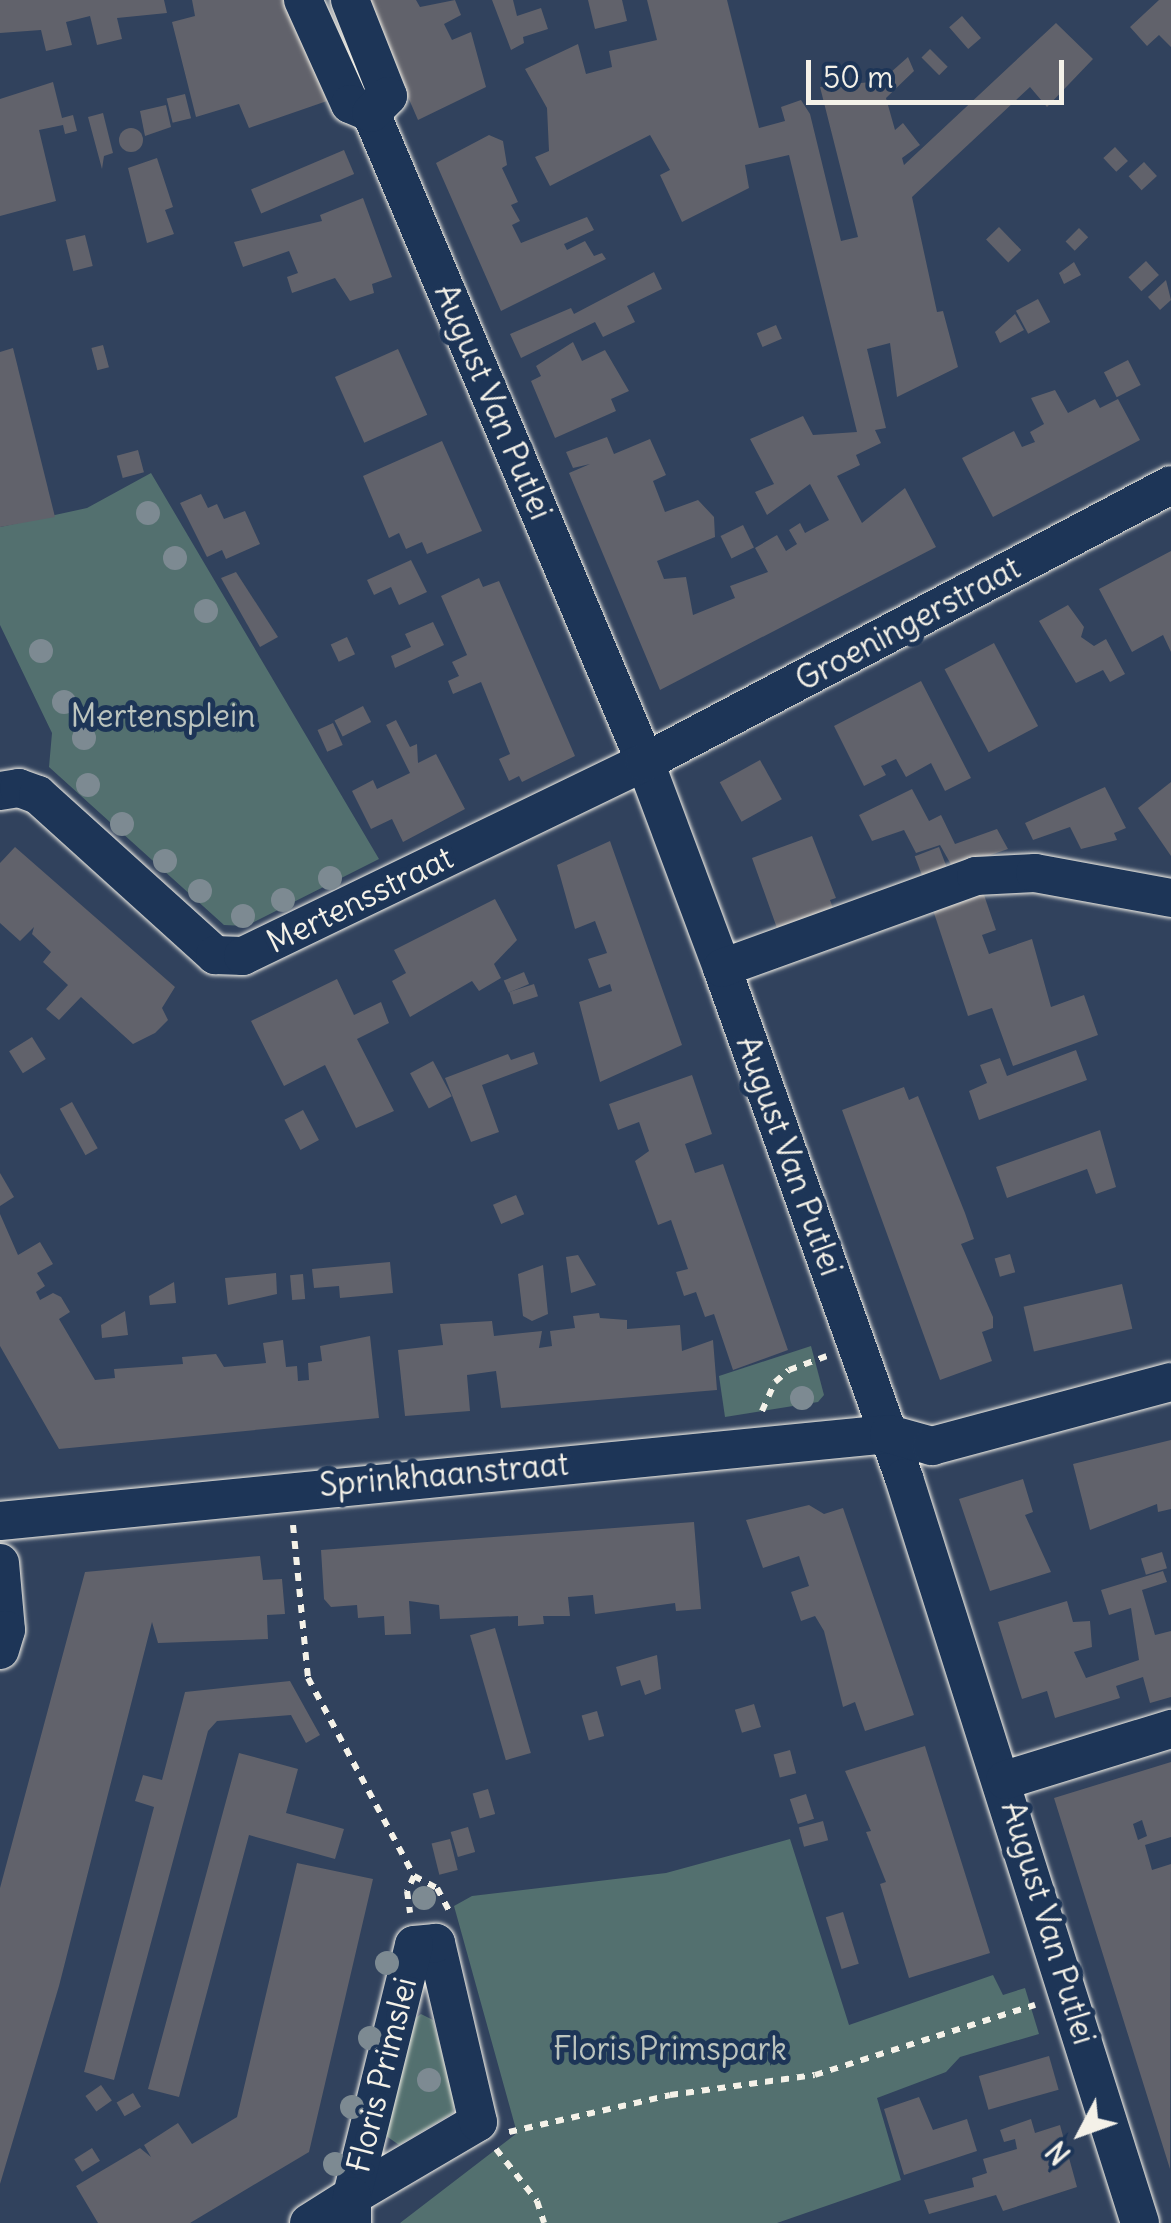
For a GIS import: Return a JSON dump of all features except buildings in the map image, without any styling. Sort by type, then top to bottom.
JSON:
[{"type":"street","name":"August Van Putlei","points":[[304,0],[350,104],[372,112],[644,762],[722,968],[889,1434],[1005,1780],[1140,2223]]},
{"type":"street","points":[[350,0],[388,96],[372,112]]},
{"type":"street","name":"Groeningerstraat","points":[[644,762],[1171,485]]},
{"type":"street","name":"Mertensstraat","points":[[0,791],[19,788],[38,795],[215,955],[244,956],[644,762]]},
{"type":"street","points":[[722,968],[976,876],[1035,873],[1171,898]]},
{"type":"street","name":"Sprinkhaanstraat","points":[[0,1520],[290,1488],[889,1434],[932,1446],[1171,1382]]},
{"type":"street","points":[[0,1563],[6,1630],[0,1650]]},
{"type":"street","points":[[1005,1780],[1171,1729]]},
{"type":"street","name":"Floris Primslei","points":[[308,2223],[352,2210],[478,2122],[436,1943],[414,1945],[352,2210]]},
{"type":"path","points":[[768,1446],[761,1408],[775,1382],[788,1370],[857,1346]]},
{"type":"path","points":[[290,1488],[308,1678],[414,1876],[407,1891],[414,1945]]},
{"type":"path","points":[[544,2223],[536,2201],[490,2142],[508,2132],[670,2094],[814,2075],[1069,1994]]},
{"type":"green space","name":"Mertensplein","points":[[151,473],[379,859],[246,926],[224,925],[49,767],[52,733],[0,625],[0,527],[87,508]]},
{"type":"green space","points":[[811,1346],[824,1395],[818,1402],[725,1417],[719,1376]]},
{"type":"green space","name":"Floris Primspark","points":[[790,1839],[849,2025],[993,1975],[1003,1995],[1025,1988],[1039,2034],[960,2057],[946,2072],[877,2098],[901,2180],[777,2223],[400,2223],[517,2133],[454,1906],[472,1896],[666,1873]]},
{"type":"green space","points":[[421,2014],[433,2020],[455,2103],[453,2113],[399,2145],[385,2135],[409,2023]]}]
